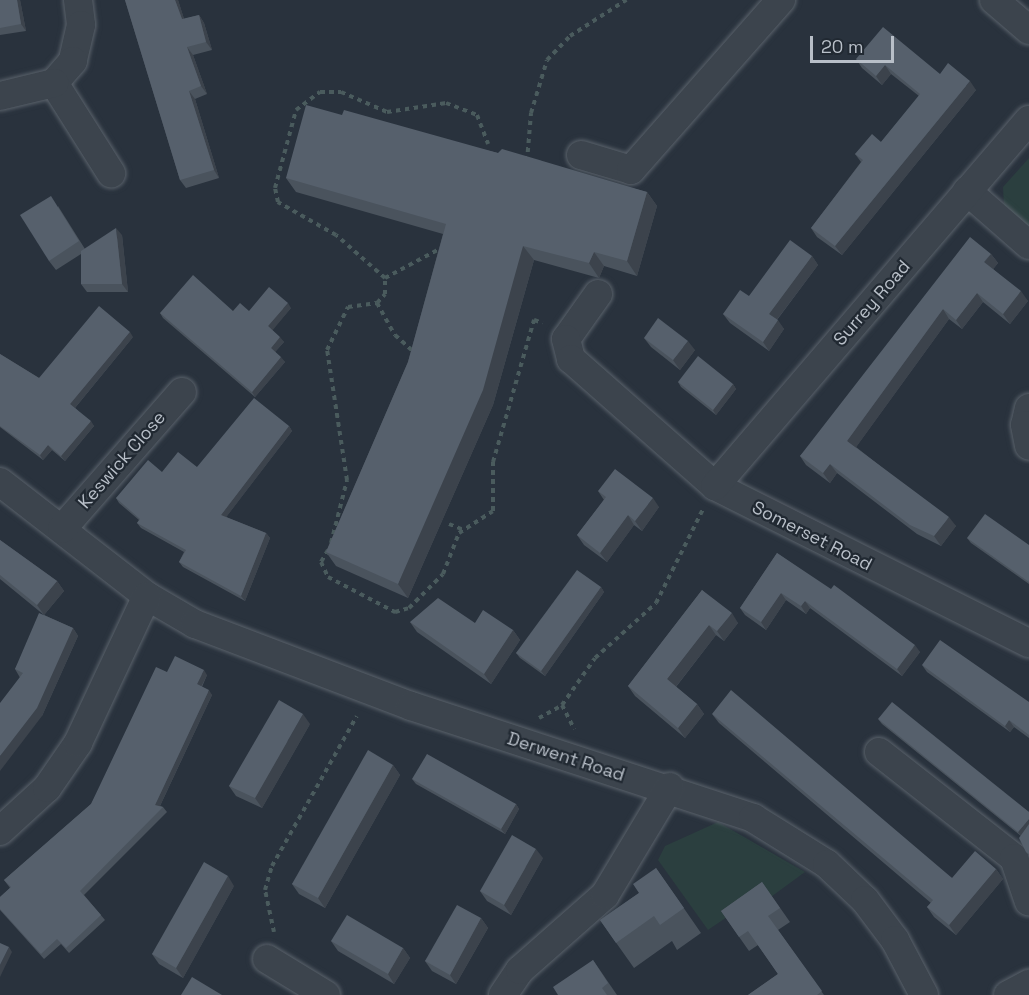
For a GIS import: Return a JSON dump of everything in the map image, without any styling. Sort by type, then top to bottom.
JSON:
[{"type":"street","points":[[0,96],[54,83],[73,62],[81,25],[78,0]]},
{"type":"street","points":[[581,155],[631,170],[781,0]]},
{"type":"street","points":[[994,0],[1029,30]]},
{"type":"street","points":[[54,83],[111,173]]},
{"type":"street","name":"Surrey Road","points":[[715,486],[1029,120]]},
{"type":"street","points":[[967,191],[1029,245]]},
{"type":"street","name":"Somerset Road","points":[[598,294],[566,339],[571,359],[715,486],[1029,643]]},
{"type":"street","name":"Keswick Close","points":[[62,529],[182,392]]},
{"type":"street","points":[[1029,408],[1029,446]]},
{"type":"street","name":"Derwent Road","points":[[0,482],[147,596],[195,624],[369,690],[504,737],[670,787],[753,818],[827,864],[895,940],[924,995]]},
{"type":"street","points":[[0,831],[47,788],[78,743],[147,596]]},
{"type":"street","points":[[879,752],[1014,858],[1029,902]]},
{"type":"street","points":[[503,995],[520,970],[605,896],[670,787]]},
{"type":"street","points":[[267,959],[326,995]]},
{"type":"street","points":[[1008,995],[1029,984]]},
{"type":"path","points":[[527,168],[531,112],[547,60],[570,36],[626,0]]},
{"type":"path","points":[[488,144],[477,115],[446,103],[387,112],[341,92],[320,92],[296,110],[275,188],[278,202],[336,235],[385,278],[385,294],[377,303],[348,307],[327,350],[347,480],[322,570],[395,612],[409,608],[443,574],[464,530],[493,511],[493,462],[534,320],[552,331]]},
{"type":"path","points":[[385,278],[444,247]]},
{"type":"path","points":[[377,303],[395,335],[414,353]]},
{"type":"path","points":[[504,737],[562,705],[595,658],[656,603],[715,486]]},
{"type":"path","points":[[448,524],[464,530]]},
{"type":"path","points":[[267,959],[275,926],[265,890],[272,866],[369,690]]},
{"type":"green space","points":[[1029,158],[1029,233],[1004,209],[1003,187]]},
{"type":"green space","points":[[718,822],[805,872],[737,922],[730,915],[708,930],[658,860],[665,846]]},
{"type":"building","points":[[0,0],[17,0],[21,24],[0,28]]},
{"type":"building","points":[[125,0],[175,0],[182,19],[199,15],[206,42],[187,47],[201,86],[189,91],[214,170],[180,180]]},
{"type":"building","points":[[883,27],[940,74],[948,63],[970,81],[835,246],[811,228],[863,160],[855,154],[872,134],[881,142],[920,94],[885,65],[876,76],[856,59]]},
{"type":"building","points":[[306,105],[342,115],[344,110],[498,153],[502,149],[647,192],[627,261],[594,252],[589,263],[523,246],[483,390],[398,584],[326,552],[408,362],[446,224],[286,178]]},
{"type":"building","points":[[51,196],[79,241],[49,261],[20,215]]},
{"type":"building","points":[[116,228],[122,284],[81,284],[81,251]]},
{"type":"building","points":[[970,237],[991,254],[984,262],[1021,291],[1003,314],[977,293],[956,320],[943,309],[847,441],[949,517],[934,536],[910,525],[830,464],[823,473],[800,456]]},
{"type":"building","points":[[790,240],[812,256],[769,314],[778,320],[763,342],[723,314],[740,290],[749,296]]},
{"type":"building","points":[[193,275],[233,311],[240,303],[249,311],[269,287],[288,303],[268,326],[280,337],[271,348],[281,357],[252,392],[160,313]]},
{"type":"building","points":[[99,306],[130,332],[70,404],[91,421],[61,456],[48,445],[40,455],[0,426],[0,354],[39,378]]},
{"type":"building","points":[[658,318],[688,341],[673,360],[644,338]]},
{"type":"building","points":[[698,356],[733,384],[713,410],[678,382]]},
{"type":"building","points":[[254,398],[289,426],[221,515],[266,533],[241,596],[179,562],[186,550],[137,523],[140,519],[116,498],[148,460],[162,472],[178,452],[197,467]]},
{"type":"building","points":[[615,469],[653,498],[635,521],[628,515],[600,553],[577,535],[606,497],[598,491]]},
{"type":"building","points":[[985,514],[1029,545],[1029,582],[967,538]]},
{"type":"building","points":[[0,540],[57,581],[37,605],[0,575]]},
{"type":"building","points":[[777,553],[831,589],[834,585],[915,645],[897,669],[805,601],[801,606],[781,593],[761,622],[740,608]]},
{"type":"building","points":[[577,570],[601,587],[541,671],[516,653]]},
{"type":"building","points":[[702,590],[732,613],[717,631],[709,625],[667,679],[697,704],[678,728],[628,686]]},
{"type":"building","points":[[438,598],[475,623],[483,610],[513,630],[484,674],[410,622]]},
{"type":"building","points":[[39,613],[73,628],[37,708],[0,756],[0,703],[23,673],[15,669]]},
{"type":"building","points":[[940,640],[1029,702],[1029,735],[1009,720],[1005,726],[922,665]]},
{"type":"building","points":[[175,656],[204,670],[197,684],[209,690],[155,805],[163,807],[80,891],[101,915],[66,948],[57,939],[41,954],[0,909],[0,897],[11,887],[4,880],[91,804],[156,667],[167,672]]},
{"type":"building","points":[[731,690],[952,878],[975,851],[996,869],[949,925],[927,907],[933,900],[712,714]]},
{"type":"building","points":[[279,700],[303,714],[255,798],[229,786]]},
{"type":"building","points":[[892,702],[1029,812],[1029,819],[1018,832],[878,719]]},
{"type":"building","points":[[368,750],[393,765],[318,898],[292,884]]},
{"type":"building","points":[[427,754],[516,804],[501,829],[412,779]]},
{"type":"building","points":[[1029,824],[1029,854],[1019,838]]},
{"type":"building","points":[[512,835],[536,849],[504,905],[480,891]]},
{"type":"building","points":[[204,862],[228,876],[176,968],[152,954]]},
{"type":"building","points":[[656,868],[684,908],[660,925],[654,916],[616,943],[600,920],[639,893],[633,884]]},
{"type":"building","points":[[762,882],[780,908],[768,916],[822,991],[817,995],[748,995],[778,974],[748,931],[739,937],[721,911]]},
{"type":"building","points":[[457,905],[481,918],[450,975],[425,961]]},
{"type":"building","points":[[347,915],[403,948],[388,974],[331,941]]},
{"type":"building","points":[[0,943],[9,947],[0,965]]},
{"type":"building","points":[[593,960],[608,983],[602,988],[607,995],[558,995],[553,987]]},
{"type":"building","points":[[192,977],[222,995],[181,995]]}]
